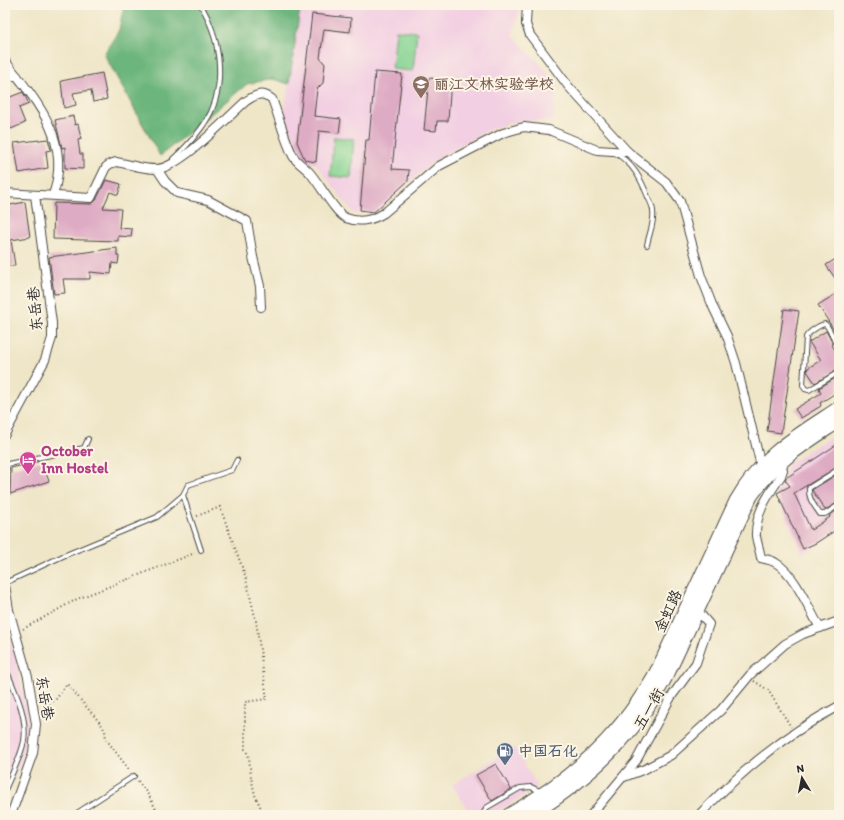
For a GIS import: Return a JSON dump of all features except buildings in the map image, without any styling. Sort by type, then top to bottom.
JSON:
[{"type":"main road","name":"金虹路","points":[[509,815],[544,793],[574,771],[604,744],[619,727],[637,704],[659,666],[736,501],[749,480],[784,444],[839,408]]},
{"type":"main road","name":"金虹路","points":[[531,815],[566,791],[597,766],[612,752],[636,725],[662,685],[751,496],[765,477],[781,461],[839,421]]},
{"type":"street","points":[[527,5],[526,24],[533,40],[569,86],[628,152],[666,182],[680,201],[704,283],[734,356],[761,466]]},
{"type":"street","points":[[5,61],[44,114],[56,143],[59,169],[57,182],[52,196]]},
{"type":"street","points":[[5,76],[17,76]]},
{"type":"street","points":[[5,193],[91,198],[106,167],[113,162],[156,169],[167,165],[194,148],[246,101],[254,96],[262,94],[267,95],[272,99],[294,156],[311,174],[341,215],[345,218],[353,220],[364,220],[377,217],[384,213],[439,166],[503,132],[513,129],[524,128],[549,130],[597,150],[628,152]]},
{"type":"street","points":[[156,169],[164,181],[178,194],[208,200],[247,221],[260,286],[261,307]]},
{"type":"street","name":"东岳巷","points":[[5,434],[45,360],[52,338],[52,323],[35,194]]},
{"type":"street","points":[[781,461],[783,470],[781,476],[761,509],[757,523],[756,538],[761,558],[776,562],[792,578],[820,628]]},
{"type":"street","name":"东岳巷","points":[[5,584],[9,610],[28,677],[36,715],[36,733],[33,754],[11,815]]},
{"type":"street","name":"五一街","points":[[591,815],[636,761],[671,697],[696,663],[709,624],[697,610]]},
{"type":"street","points":[[624,777],[645,769],[672,755],[722,710],[748,678],[784,644],[803,634],[839,621]]},
{"type":"street","points":[[699,815],[754,762],[771,749],[839,706]]},
{"type":"lane","points":[[167,165],[192,140],[202,126],[211,112],[217,90],[219,67],[216,44],[210,21],[201,5]]},
{"type":"lane","points":[[609,150],[631,166],[642,182],[653,211],[653,222],[647,244]]},
{"type":"lane","points":[[838,343],[825,324],[807,334],[802,385],[805,389],[809,390],[839,372]]},
{"type":"lane","points":[[5,476],[8,464],[84,448],[88,439]]},
{"type":"lane","points":[[5,584],[63,556],[157,517],[183,495],[188,485],[232,470],[237,460]]},
{"type":"lane","points":[[839,469],[810,488],[809,494],[810,500],[820,514],[825,514],[839,505]]},
{"type":"lane","points":[[183,495],[190,519],[202,550]]},
{"type":"lane","points":[[5,667],[19,701],[24,729],[24,740],[5,790]]},
{"type":"lane","points":[[74,815],[134,776]]},
{"type":"lane","points":[[484,815],[486,808],[520,788],[531,787],[544,793]]},
{"type":"path","points":[[190,519],[220,507],[245,575],[256,621],[267,699],[245,702],[245,749],[249,757],[255,795],[264,815]]},
{"type":"path","points":[[16,633],[35,624],[77,599],[202,550]]},
{"type":"path","points":[[748,678],[768,690],[795,734]]},
{"type":"path","points":[[36,715],[51,701],[56,699],[68,684],[101,724],[105,731],[106,739],[149,796],[159,815]]},
{"type":"shaded area","name":"丽江文林实验学校","points":[[305,5],[521,5],[512,35],[557,82],[553,121],[518,121],[490,129],[434,161],[376,212],[354,214],[316,164],[303,161],[284,114],[300,9]]},
{"type":"shaded area","points":[[839,431],[839,530],[803,554],[775,493],[782,484],[788,464]]},
{"type":"shaded area","points":[[5,618],[27,707],[30,737],[5,800]]},
{"type":"shaded area","name":"中国石化","points":[[514,747],[538,787],[491,815],[471,815],[452,785]]},
{"type":"green space","points":[[124,5],[305,5],[300,9],[289,84],[273,79],[247,84],[160,156],[104,54],[119,30]]},
{"type":"green space","points":[[396,30],[417,32],[413,71],[392,69]]},
{"type":"green space","points":[[334,137],[354,139],[351,178],[330,176]]},
{"type":"place","name":"丽江文林实验学校","points":[[421,99]]},
{"type":"place","name":"October Inn Hostel","points":[[28,475]]},
{"type":"place","name":"中国石化","points":[[505,766]]}]
